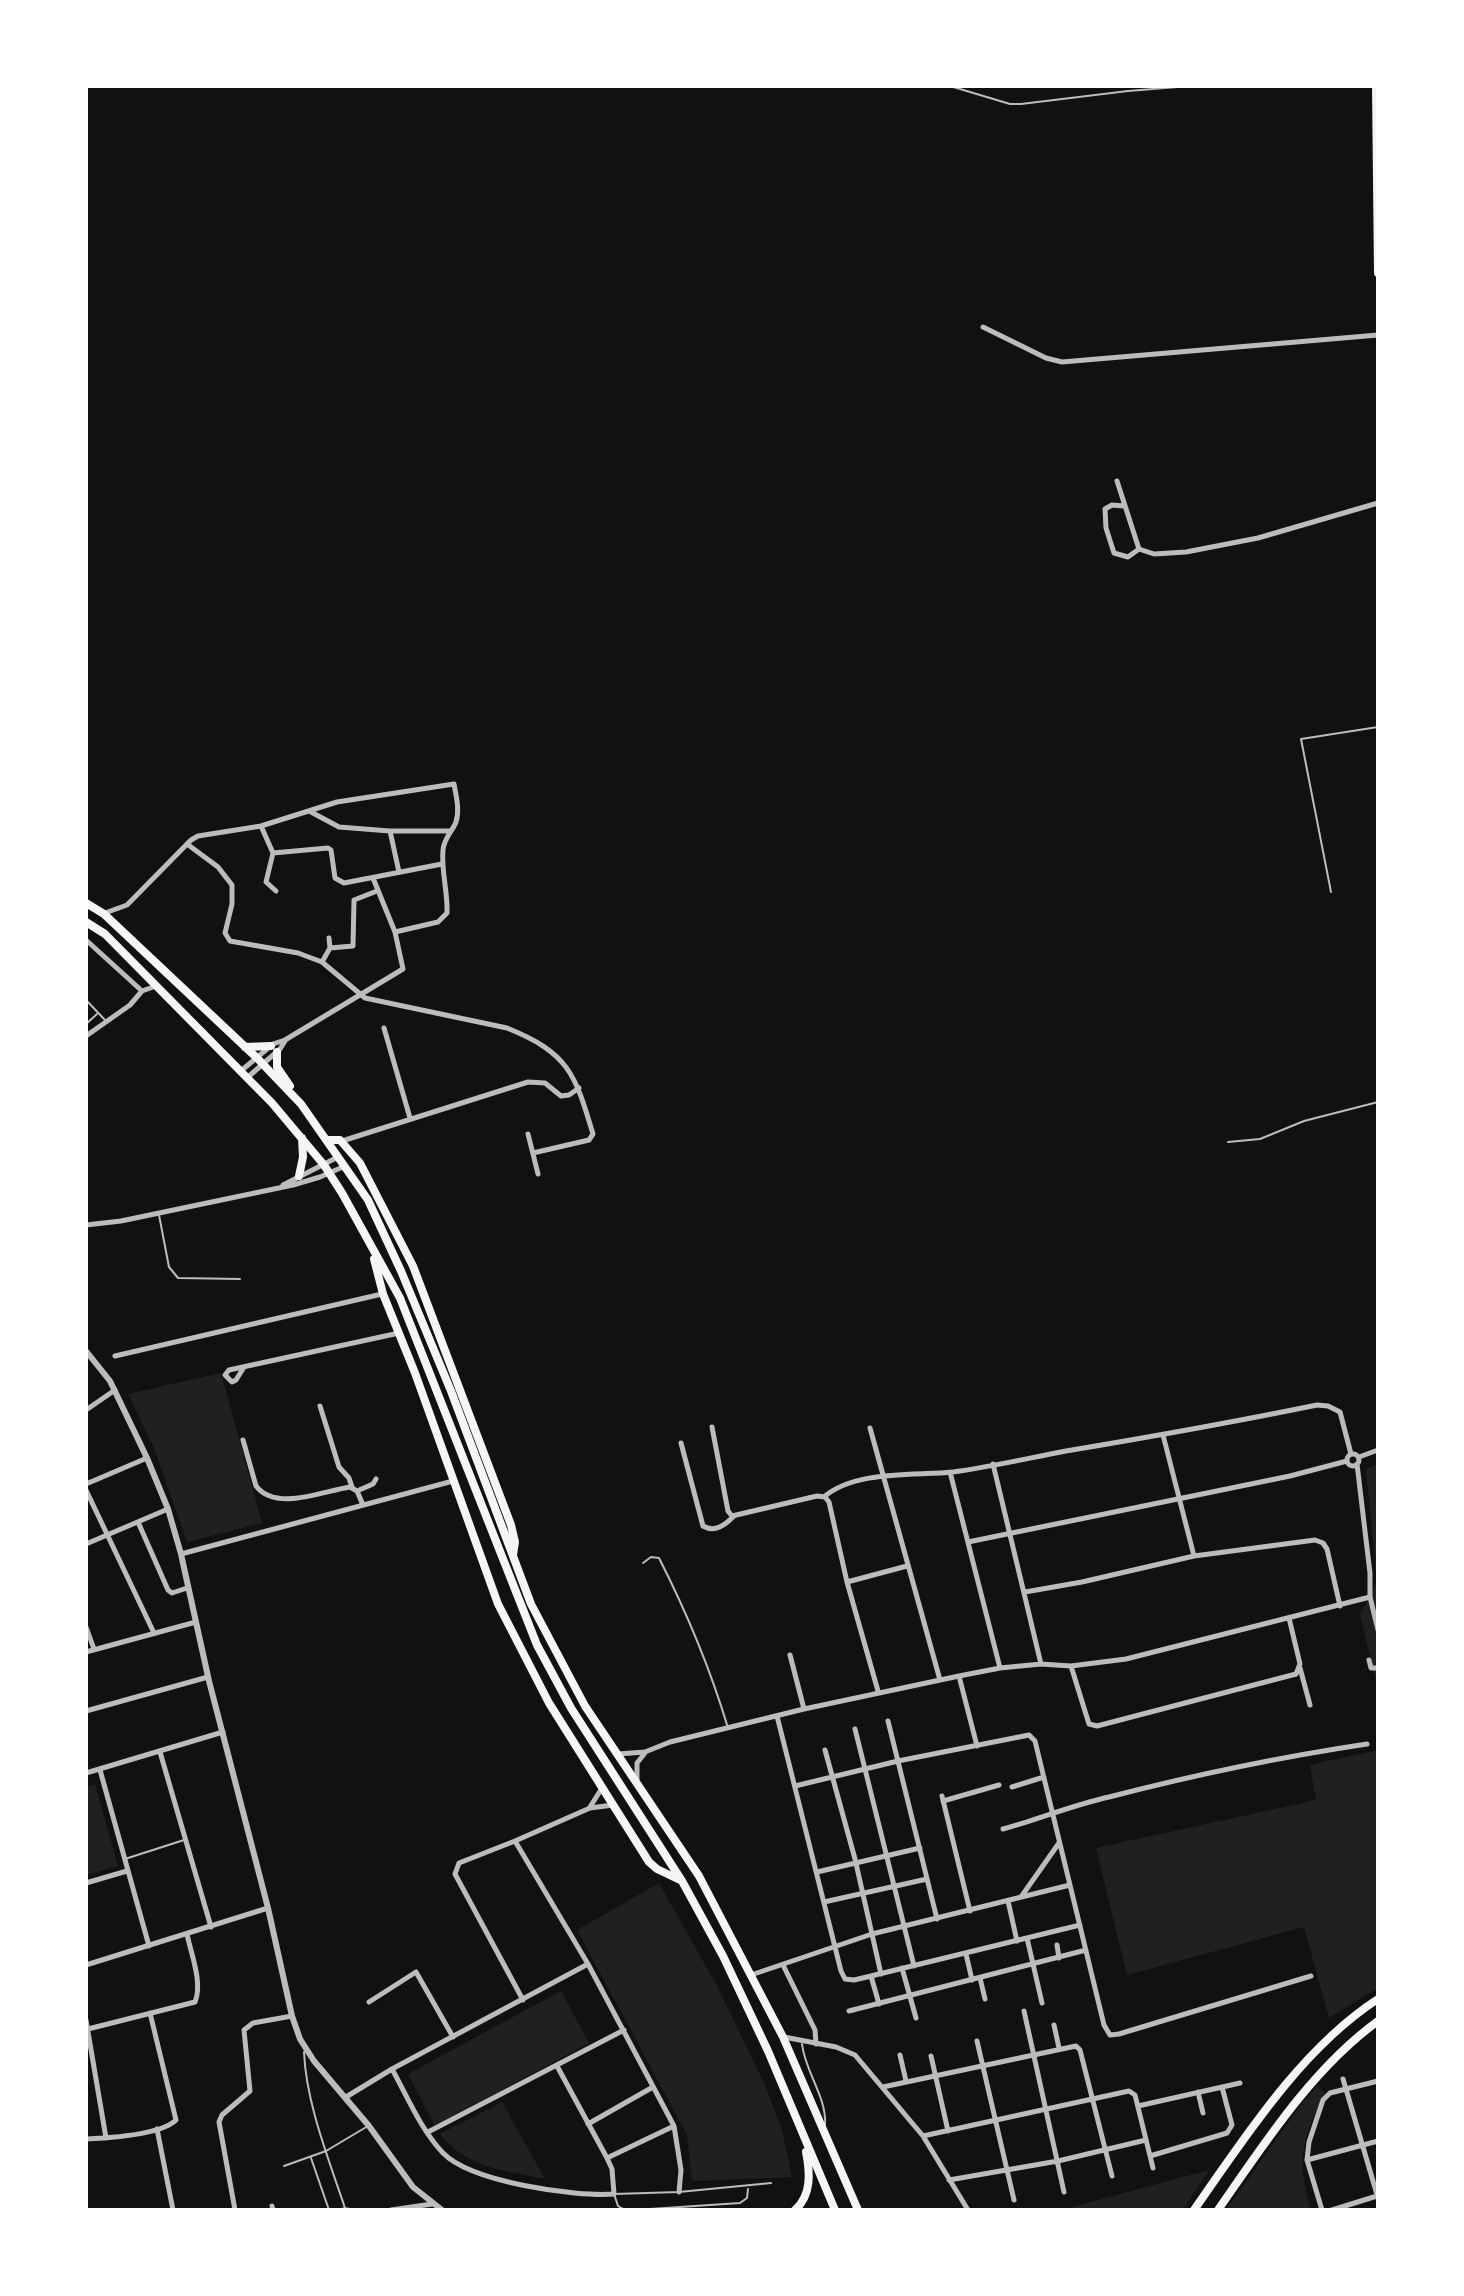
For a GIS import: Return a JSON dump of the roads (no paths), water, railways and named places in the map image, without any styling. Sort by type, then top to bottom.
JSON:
[{"type":"main road","points":[[1376,86],[1378,273]]},
{"type":"main road","points":[[86,903],[104,914],[260,1061],[301,1104]]},
{"type":"main road","points":[[86,922],[105,934],[245,1073],[327,1169],[400,1298],[537,1645],[571,1708],[682,1881],[743,1996],[835,2210]]},
{"type":"main road","points":[[245,1047],[274,1049],[279,1071],[368,1200],[451,1391],[531,1604],[546,1635],[585,1706],[699,1876],[783,2037],[858,2210]]},
{"type":"main road","points":[[299,1176],[303,1157],[302,1137]]},
{"type":"main road","points":[[327,1140],[335,1138],[342,1141],[367,1176],[413,1266],[511,1525],[515,1542],[513,1555]]},
{"type":"main road","points":[[371,1247],[383,1294],[498,1604],[549,1703],[649,1862],[682,1881]]},
{"type":"main road","points":[[401,1271],[413,1266]]},
{"type":"main road","points":[[498,1604],[517,1599]]},
{"type":"main road","points":[[1194,2210],[1305,2062],[1337,2030],[1378,1999]]},
{"type":"main road","points":[[1218,2210],[1255,2157],[1321,2074],[1378,2021]]},
{"type":"main road","points":[[795,2210],[801,2205],[809,2186],[801,2132]]},
{"type":"street","points":[[983,327],[1046,358],[1062,362],[1378,335]]},
{"type":"street","points":[[1117,481],[1139,549]]},
{"type":"street","points":[[1139,549],[1154,554],[1186,552],[1273,534],[1378,503]]},
{"type":"street","points":[[1125,506],[1112,505],[1105,509],[1106,528],[1114,553],[1128,557],[1139,549]]},
{"type":"street","points":[[104,914],[127,905],[198,836],[261,826],[337,802],[454,784],[457,813],[455,825],[444,845],[442,864],[447,907],[444,918],[395,932]]},
{"type":"street","points":[[310,812],[339,827],[449,831]]},
{"type":"street","points":[[261,826],[273,853],[266,882],[276,891]]},
{"type":"street","points":[[390,831],[399,872]]},
{"type":"street","points":[[187,844],[218,867],[232,885],[225,933],[230,941],[298,953],[322,962],[358,994],[372,1000],[507,1028],[528,1036],[566,1066],[579,1088],[592,1138],[533,1153]]},
{"type":"street","points":[[273,853],[324,846],[331,850],[337,881],[344,883],[442,864]]},
{"type":"street","points":[[245,1073],[285,1040],[403,969],[395,932],[373,878]]},
{"type":"street","points":[[330,948],[353,946],[354,900],[377,891]]},
{"type":"street","points":[[322,962],[330,948],[329,938]]},
{"type":"street","points":[[86,940],[142,991]]},
{"type":"street","points":[[86,1036],[130,1005],[142,991],[158,985]]},
{"type":"street","points":[[384,1028],[410,1118]]},
{"type":"street","points":[[342,1141],[534,1081],[545,1083],[561,1096],[579,1088]]},
{"type":"street","points":[[528,1134],[538,1174]]},
{"type":"street","points":[[86,1225],[282,1186],[327,1169],[339,1157]]},
{"type":"street","points":[[282,1186],[299,1176],[345,1166]]},
{"type":"street","points":[[115,1356],[383,1294]]},
{"type":"street","points":[[244,1367],[399,1333]]},
{"type":"street","points":[[86,1351],[115,1390],[168,1509],[292,2016],[304,2047],[369,2126],[399,2171],[423,2198],[442,2210]]},
{"type":"street","points":[[86,1410],[115,1390]]},
{"type":"street","points":[[824,1497],[838,1486],[882,1477],[950,1472],[1323,1405],[1340,1412],[1350,1465],[1378,1450]]},
{"type":"street","points":[[320,1406],[339,1467],[349,1478],[363,1505]]},
{"type":"street","points":[[712,1427],[728,1511],[734,1516]]},
{"type":"street","points":[[870,1428],[940,1680]]},
{"type":"street","points":[[1163,1435],[1194,1556]]},
{"type":"street","points":[[243,1440],[256,1486],[270,1498],[354,1489],[373,1484],[376,1479]]},
{"type":"street","points":[[681,1443],[701,1522],[709,1529],[723,1526],[734,1516],[817,1496],[829,1502],[847,1582],[878,1691]]},
{"type":"street","points":[[968,1542],[1290,1476],[1349,1457],[1358,1461]]},
{"type":"street","points":[[147,1458],[86,1487],[154,1633]]},
{"type":"street","points":[[1358,1461],[1370,1597],[1378,1630]]},
{"type":"street","points":[[993,1464],[1041,1664]]},
{"type":"street","points":[[950,1472],[1000,1668]]},
{"type":"street","points":[[180,1552],[453,1481]]},
{"type":"street","points":[[86,1544],[168,1509]]},
{"type":"street","points":[[138,1522],[168,1590],[172,1593],[187,1588]]},
{"type":"street","points":[[1025,1592],[1194,1556],[1318,1540],[1327,1549],[1340,1606]]},
{"type":"street","points":[[847,1582],[907,1566]]},
{"type":"street","points":[[617,1754],[645,1752],[670,1742],[878,1691],[1000,1668],[1041,1664],[1071,1666],[1126,1659],[1370,1597]]},
{"type":"street","points":[[1289,1618],[1310,1705]]},
{"type":"street","points":[[86,1652],[196,1622]]},
{"type":"street","points":[[86,1627],[94,1649]]},
{"type":"street","points":[[790,1655],[804,1709]]},
{"type":"street","points":[[1369,1660],[1371,1668],[1378,1668]]},
{"type":"street","points":[[1071,1666],[1088,1721],[1094,1727],[1292,1675],[1300,1667]]},
{"type":"street","points":[[959,1676],[977,1746]]},
{"type":"street","points":[[86,1711],[208,1677]]},
{"type":"street","points":[[777,1716],[845,1979],[881,1974],[1080,1925]]},
{"type":"street","points":[[888,1721],[937,1919]]},
{"type":"street","points":[[855,1729],[914,1966]]},
{"type":"street","points":[[86,1773],[223,1732]]},
{"type":"street","points":[[795,1786],[898,1761],[1029,1735],[1035,1741],[1104,2025],[1110,2035],[1311,1976]]},
{"type":"street","points":[[1003,1829],[1107,1797],[1298,1755],[1367,1744]]},
{"type":"street","points":[[825,1750],[856,1863],[881,1974]]},
{"type":"street","points":[[160,1752],[211,1927]]},
{"type":"street","points":[[638,1783],[637,1763],[645,1752]]},
{"type":"street","points":[[100,1770],[149,1946]]},
{"type":"street","points":[[1012,1787],[1044,1777]]},
{"type":"street","points":[[970,1911],[942,1799],[999,1785]]},
{"type":"street","points":[[590,1808],[603,1787]]},
{"type":"street","points":[[523,2000],[455,1874],[459,1863],[590,1808],[614,1805]]},
{"type":"street","points":[[515,1841],[588,1964],[674,2126],[681,2170],[679,2192]]},
{"type":"street","points":[[1021,1898],[1059,1843]]},
{"type":"street","points":[[817,1872],[920,1848]]},
{"type":"street","points":[[86,1883],[127,1871]]},
{"type":"street","points":[[824,1902],[927,1879]]},
{"type":"street","points":[[751,1975],[872,1934],[1070,1885]]},
{"type":"street","points":[[1008,1901],[1017,1941]]},
{"type":"street","points":[[86,1965],[268,1908]]},
{"type":"street","points":[[88,2029],[195,2002],[198,1994],[187,1934]]},
{"type":"street","points":[[1027,1938],[1042,2003]]},
{"type":"street","points":[[1057,1945],[1059,1958]]},
{"type":"street","points":[[849,2011],[1086,1950]]},
{"type":"street","points":[[966,1954],[972,1980]]},
{"type":"street","points":[[346,2097],[588,1964]]},
{"type":"street","points":[[783,1965],[815,2030],[816,2044]]},
{"type":"street","points":[[902,1968],[916,2018]]},
{"type":"street","points":[[369,2002],[416,1972],[453,2037]]},
{"type":"street","points":[[871,1976],[879,2004]]},
{"type":"street","points":[[980,1978],[985,1999]]},
{"type":"street","points":[[1024,2011],[1064,2192]]},
{"type":"street","points":[[86,2139],[157,2129],[171,2125],[177,2116],[150,2013]]},
{"type":"street","points":[[235,2210],[220,2129],[222,2115],[250,2091],[244,2030],[253,2023],[292,2016]]},
{"type":"street","points":[[86,2020],[106,2138]]},
{"type":"street","points":[[1054,2025],[1059,2048]]},
{"type":"street","points":[[428,2132],[624,2030]]},
{"type":"street","points":[[783,2037],[842,2049],[855,2055],[923,2136],[968,2210]]},
{"type":"street","points":[[977,2041],[1014,2200]]},
{"type":"street","points":[[883,2087],[1074,2046],[1080,2050],[1112,2176]]},
{"type":"street","points":[[900,2055],[906,2081]]},
{"type":"street","points":[[931,2056],[948,2131]]},
{"type":"street","points":[[392,2069],[428,2132],[451,2160],[487,2175],[553,2190],[583,2195],[614,2194],[612,2169],[557,2066]]},
{"type":"street","points":[[1332,2210],[1378,2197],[1343,2079]]},
{"type":"street","points":[[1322,2210],[1307,2160],[1313,2127],[1323,2100],[1330,2093],[1378,2081]]},
{"type":"street","points":[[1138,2106],[1240,2083]]},
{"type":"street","points":[[588,2124],[653,2087]]},
{"type":"street","points":[[1150,2156],[1227,2133],[1232,2125],[1222,2087]]},
{"type":"street","points":[[923,2136],[1129,2091],[1135,2095],[1153,2168]]},
{"type":"street","points":[[1198,2092],[1203,2113]]},
{"type":"street","points":[[607,2158],[674,2126]]},
{"type":"street","points":[[157,2129],[173,2210]]},
{"type":"street","points":[[949,2180],[1058,2161],[1146,2140]]},
{"type":"street","points":[[1307,2160],[1378,2141]]},
{"type":"street","points":[[391,2210],[432,2204],[451,2210]]},
{"type":"lane","points":[[950,86],[1010,104],[1127,88],[1190,86]]},
{"type":"lane","points":[[1331,892],[1301,739],[1378,727]]},
{"type":"lane","points":[[86,1000],[106,1021]]},
{"type":"lane","points":[[86,1024],[99,1013]]},
{"type":"lane","points":[[1228,1142],[1260,1139],[1304,1121],[1378,1102]]},
{"type":"lane","points":[[158,1213],[169,1267],[178,1278],[240,1279]]},
{"type":"lane","points":[[643,1563],[657,1557],[666,1571],[694,1629],[728,1729]]},
{"type":"lane","points":[[124,1859],[185,1840]]},
{"type":"lane","points":[[802,2041],[805,2060],[824,2109],[823,2134]]},
{"type":"lane","points":[[304,2047],[306,2074],[326,2151],[346,2210]]},
{"type":"lane","points":[[284,2166],[326,2151],[369,2126]]},
{"type":"lane","points":[[311,2158],[329,2210]]},
{"type":"lane","points":[[625,2210],[618,2206],[614,2194],[679,2192],[771,2183]]},
{"type":"lane","points":[[635,2210],[740,2203],[747,2198],[748,2186]]}]
